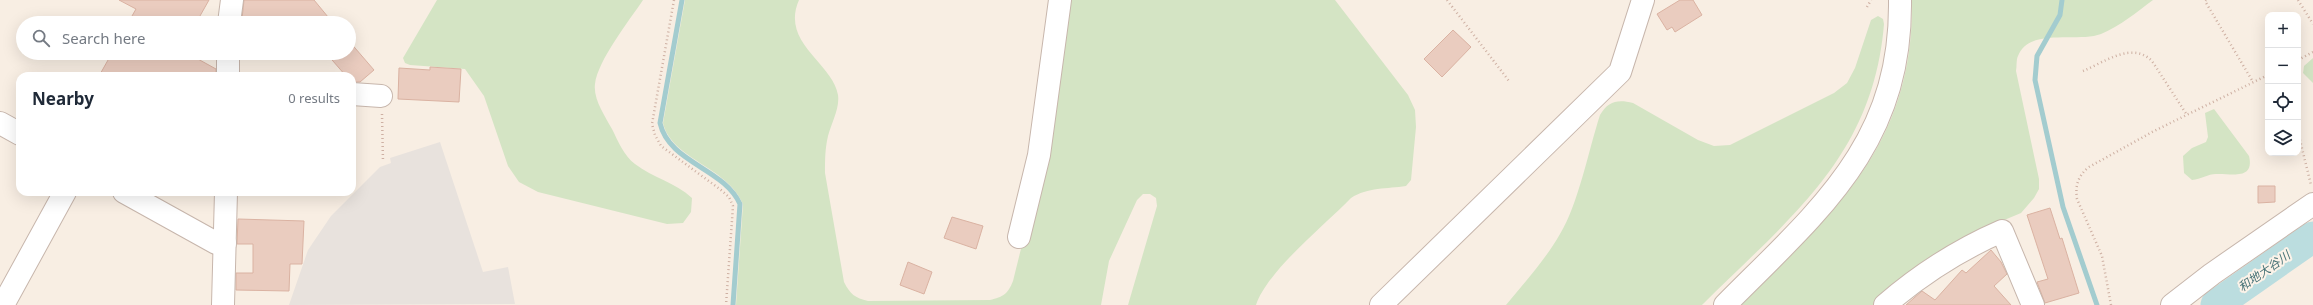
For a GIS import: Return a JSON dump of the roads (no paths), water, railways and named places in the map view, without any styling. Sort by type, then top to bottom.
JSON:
[{"type":"street","points":[[230,16],[232,0]]},
{"type":"street","points":[[1019,237],[1039,155],[1060,0]]},
{"type":"street","points":[[1381,305],[1620,72],[1642,0]]},
{"type":"street","points":[[1724,305],[1833,194],[1864,149],[1886,99],[1893,72],[1898,45],[1900,0]]},
{"type":"street","points":[[228,60],[228,72]]},
{"type":"street","points":[[356,94],[382,96]]},
{"type":"street","points":[[0,123],[16,132]]},
{"type":"street","points":[[3,305],[63,196]]},
{"type":"street","points":[[131,196],[216,243],[225,243]]},
{"type":"street","points":[[223,305],[226,196]]},
{"type":"street","points":[[2172,305],[2217,270],[2313,204]]},
{"type":"street","points":[[1885,305],[1930,268],[1962,250],[2002,231],[2033,305]]},
{"type":"waterway","points":[[682,0],[660,123],[665,136],[674,147],[685,157],[722,182],[732,192],[740,204],[733,305]]},
{"type":"waterway","points":[[2062,0],[2060,15],[2037,56],[2035,80],[2063,207],[2097,305]]},
{"type":"waterway","name":"和地大谷川","points":[[2216,305],[2313,237]]}]
